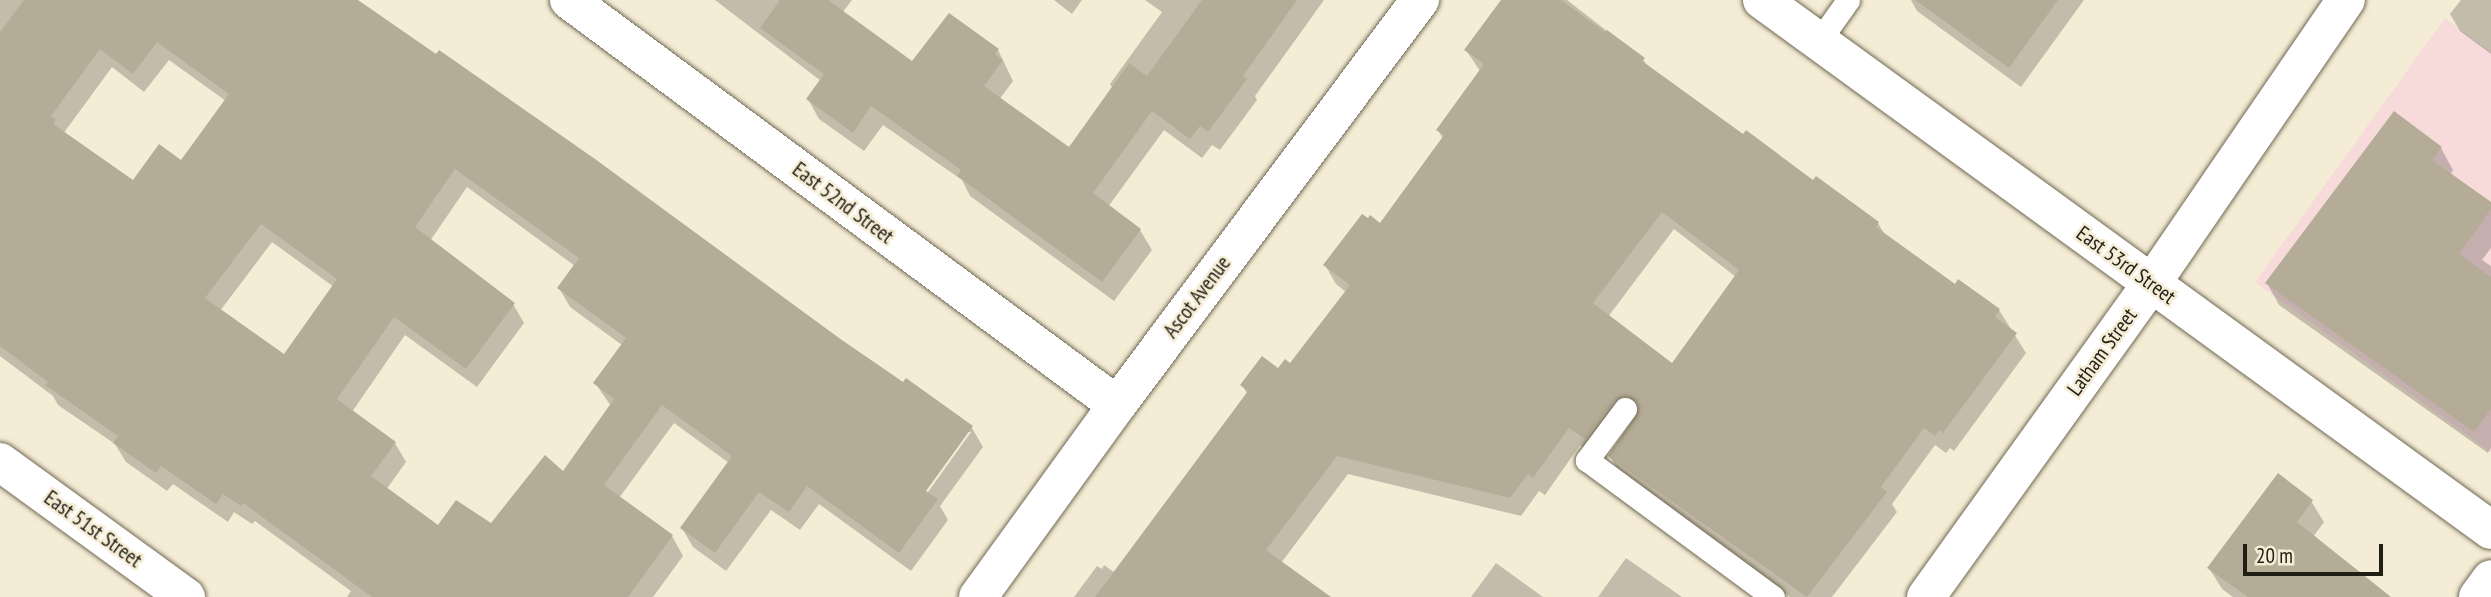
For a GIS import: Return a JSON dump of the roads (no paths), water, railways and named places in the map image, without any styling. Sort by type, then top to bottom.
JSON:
[{"type":"street","name":"East 52nd Street","points":[[569,0],[1117,405]]},
{"type":"street","name":"Ascot Avenue","points":[[978,597],[1117,405],[1420,0]]},
{"type":"street","name":"East 53rd Street","points":[[1762,0],[2491,530]]},
{"type":"street","name":"Latham Street","points":[[1926,597],[2152,283],[2346,0]]},
{"type":"street","name":"East 51st Street","points":[[0,462],[186,597]]},
{"type":"street","points":[[2478,597],[2491,579]]},
{"type":"lane","points":[[1819,41],[1848,0]]},
{"type":"lane","points":[[1625,409],[1587,460],[1773,597]]}]
